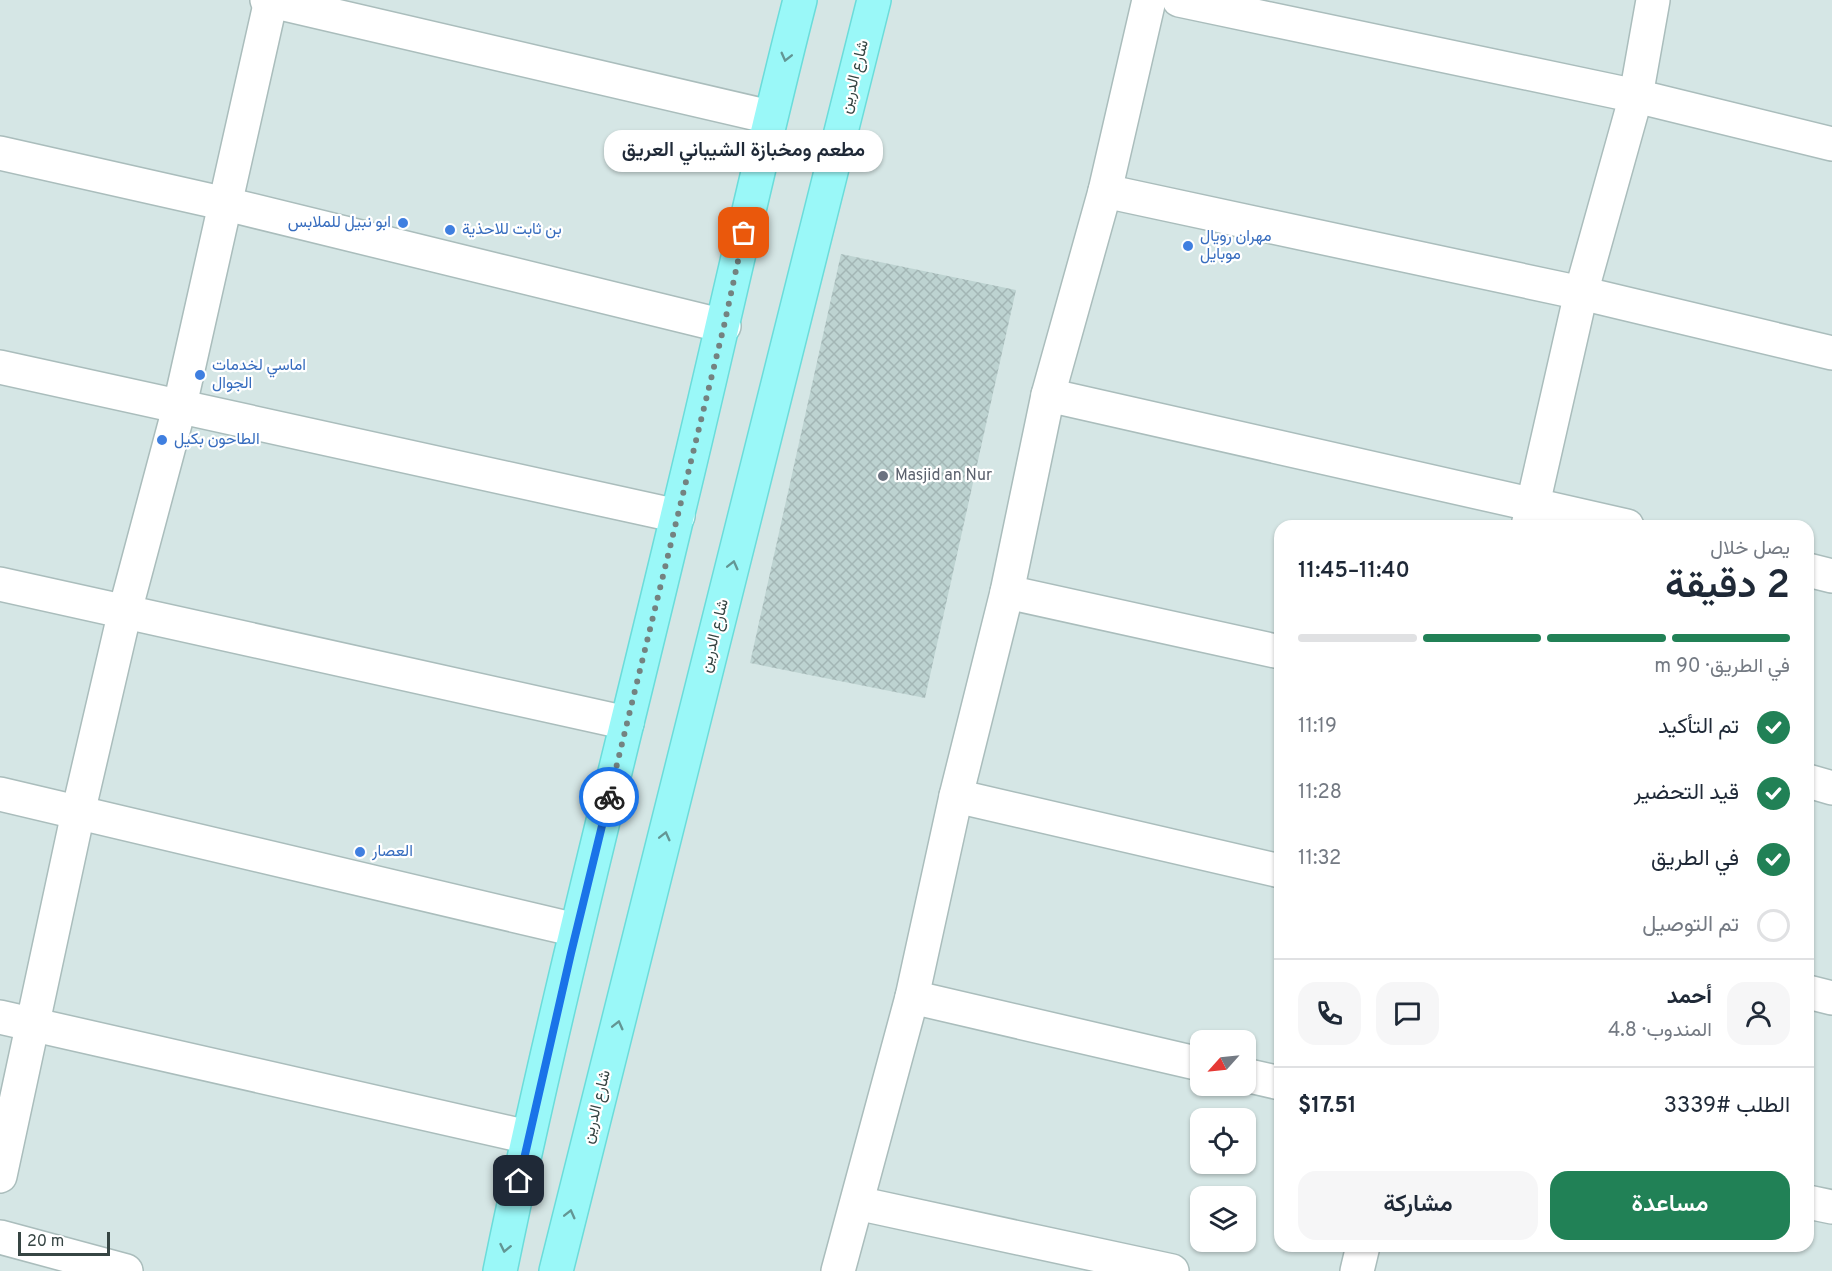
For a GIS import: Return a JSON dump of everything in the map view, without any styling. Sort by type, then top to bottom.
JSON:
[{"type":"main road","points":[[500,1271],[528,1137],[576,930],[724,326],[770,117],[800,0]]},
{"type":"main road","name":"شارع الدرين","points":[[556,1271],[874,0]]},
{"type":"street","points":[[0,1176],[78,813],[125,611],[180,405],[270,0],[770,117]]},
{"type":"street","points":[[838,1271],[912,997],[956,796],[1008,592],[1048,395],[1105,191],[1149,0]]},
{"type":"street","points":[[1179,0],[1636,96],[1832,144]]},
{"type":"street","points":[[1530,515],[1581,293],[1636,96],[1653,0]]},
{"type":"street","points":[[0,153],[226,204],[724,326]]},
{"type":"street","points":[[1105,191],[1581,293],[1832,353]]},
{"type":"street","points":[[0,367],[678,516]]},
{"type":"street","points":[[1048,395],[1530,515],[1574,520]]},
{"type":"street","points":[[1814,572],[1832,576]]},
{"type":"street","points":[[0,584],[627,723]]},
{"type":"street","points":[[1008,592],[1274,651]]},
{"type":"street","points":[[1814,783],[1832,788]]},
{"type":"street","points":[[0,794],[576,930]]},
{"type":"street","points":[[956,796],[1274,870]]},
{"type":"street","points":[[1814,994],[1832,998]]},
{"type":"street","points":[[912,997],[1190,1062]]},
{"type":"street","points":[[0,1017],[528,1137]]},
{"type":"street","points":[[1256,1078],[1274,1082]]},
{"type":"street","points":[[857,1203],[1172,1271]]},
{"type":"street","points":[[1814,1203],[1832,1207]]},
{"type":"street","points":[[0,1236],[126,1271]]},
{"type":"street","points":[[1358,1271],[1362,1252]]},
{"type":"shaded area","points":[[0,0],[1832,0],[1832,1271],[0,1271]]},
{"type":"building","name":"Masjid an Nur","points":[[841,254],[1016,290],[925,698],[750,663]]},
{"type":"way so far","points":[[609,797],[724,326],[744,233]]},
{"type":"place","name":"ابو نبيل للملابس","points":[[403,223]]},
{"type":"place","name":"بن ثابت للاحذية","points":[[450,230]]},
{"type":"place","name":"مطعم ومخبازة الشيباني العريق","points":[[744,233]]},
{"type":"place","name":"مهران رويال موبايل","points":[[1188,246]]},
{"type":"place","name":"اماسي لخدمات الجوال","points":[[200,375]]},
{"type":"place","name":"الطاحون بكيل","points":[[162,440]]},
{"type":"place","name":"Masjid an Nur","points":[[883,476]]},
{"type":"place","name":"العصار","points":[[360,852]]},
{"type":"route","points":[[519,1181],[609,797]]}]
